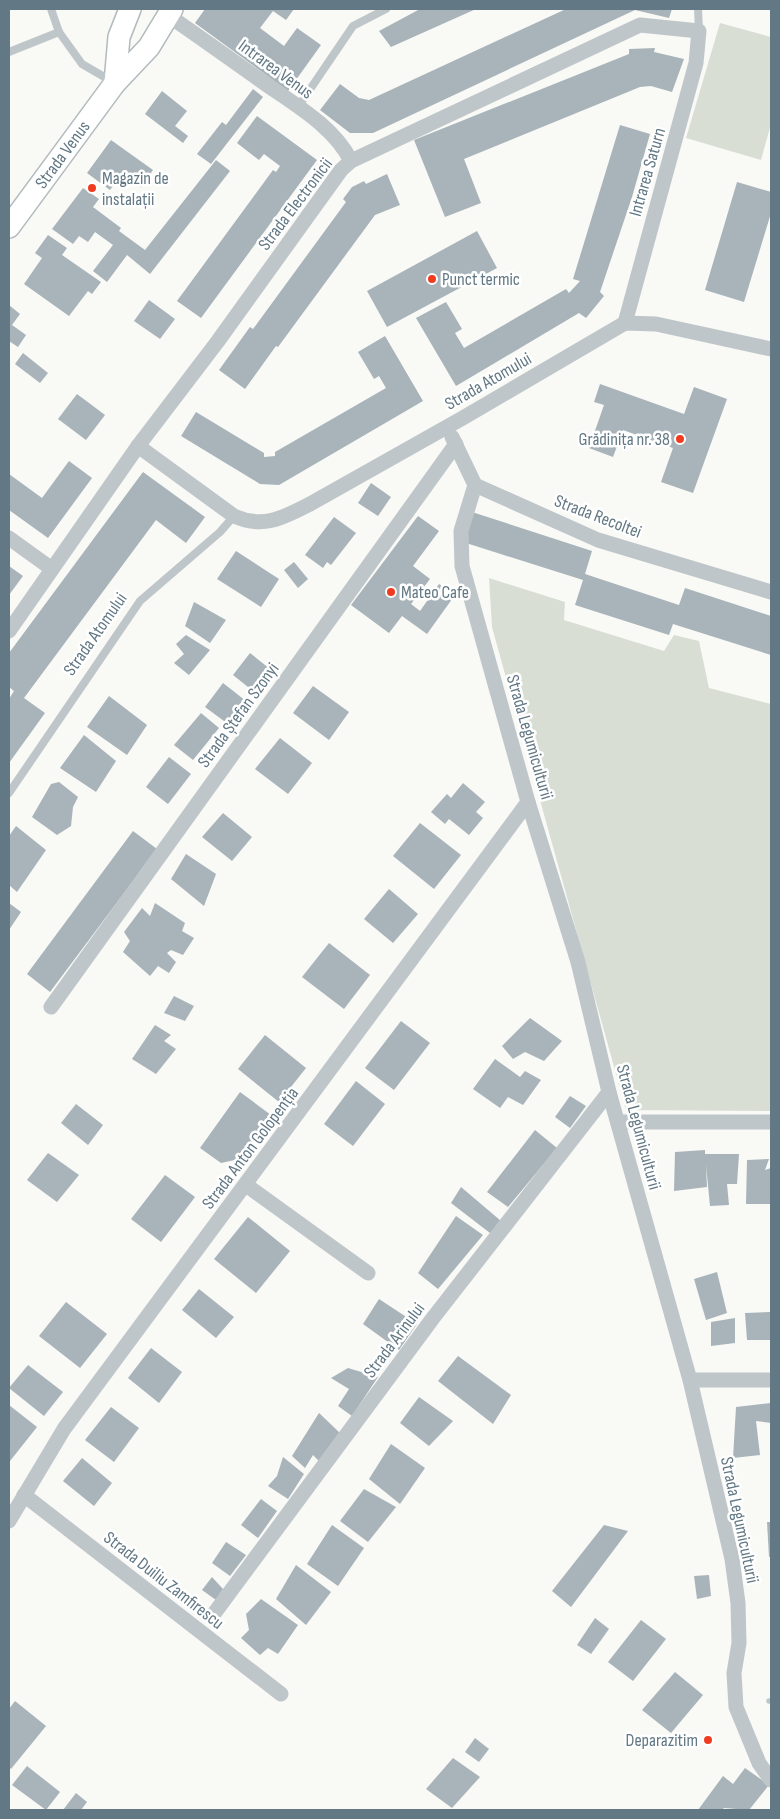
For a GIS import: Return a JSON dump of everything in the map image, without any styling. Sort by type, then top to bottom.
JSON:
[{"type":"main road","points":[[115,82],[119,37],[130,9]]},
{"type":"main road","name":"Strada Venus","points":[[9,227],[115,82],[149,47],[171,12]]},
{"type":"street","name":"Intrarea Venus","points":[[171,12],[334,136],[344,148],[351,161]]},
{"type":"street","name":"Strada Electronicii","points":[[9,631],[138,446],[218,341],[341,170],[351,161],[640,25],[699,31]]},
{"type":"street","name":"Intrarea Saturn","points":[[624,323],[696,63],[699,31]]},
{"type":"street","points":[[624,323],[656,324],[771,349]]},
{"type":"street","name":"Strada Atomului","points":[[138,446],[234,516],[247,522],[265,522],[286,517],[447,427],[624,323]]},
{"type":"street","points":[[447,427],[476,484]]},
{"type":"street","name":"Strada Ștefan Szonyi","points":[[51,1007],[456,444]]},
{"type":"street","name":"Strada Recoltei","points":[[476,484],[598,540],[771,592]]},
{"type":"street","name":"Strada Legumiculturii","points":[[476,484],[461,531],[462,566],[528,802],[578,962],[609,1092],[690,1380],[732,1559],[738,1603],[739,1643],[734,1673],[736,1707],[759,1763],[771,1780]]},
{"type":"street","points":[[9,538],[52,569]]},
{"type":"street","name":"Strada Anton Golopenția","points":[[9,1521],[64,1429],[246,1186],[528,802]]},
{"type":"street","name":"Strada Arinului","points":[[213,1615],[433,1318],[609,1092]]},
{"type":"street","points":[[618,1122],[771,1122]]},
{"type":"street","points":[[246,1186],[368,1273]]},
{"type":"street","points":[[690,1380],[771,1380]]},
{"type":"street","name":"Strada Duiliu Zamfirescu","points":[[24,1495],[281,1694]]},
{"type":"lane","points":[[51,9],[59,32],[82,64],[115,82]]},
{"type":"lane","points":[[298,107],[353,26],[386,9]]},
{"type":"lane","points":[[698,9],[699,31]]},
{"type":"lane","points":[[9,52],[59,32]]},
{"type":"lane","name":"Strada Atomului","points":[[9,793],[140,601],[220,532],[234,516]]},
{"type":"shaded area","points":[[720,23],[771,37],[771,124],[761,160],[686,138]]},
{"type":"shaded area","points":[[489,578],[565,602],[564,620],[664,651],[674,635],[699,641],[709,688],[771,704],[771,1111],[626,1110],[492,627]]},
{"type":"building","points":[[205,9],[294,9],[286,20],[273,11],[260,28],[284,46],[297,28],[321,45],[288,91],[195,23]]},
{"type":"building","points":[[420,9],[476,9],[391,47],[379,31]]},
{"type":"building","points":[[566,9],[672,9],[669,18],[635,10],[373,133],[350,133],[320,110],[340,84],[359,98],[369,100]]},
{"type":"building","points":[[655,48],[654,52],[684,59],[672,92],[651,86],[640,87],[464,159],[481,203],[445,217],[414,140],[629,54],[629,49]]},
{"type":"building","points":[[253,89],[263,97],[211,164],[197,154],[222,122],[226,125]]},
{"type":"building","points":[[162,91],[187,111],[175,126],[188,136],[183,143],[145,114]]},
{"type":"building","points":[[257,116],[317,160],[201,318],[177,301],[273,170],[276,172],[280,166],[264,154],[259,160],[237,143]]},
{"type":"building","points":[[620,125],[650,134],[632,197],[600,292],[604,296],[586,318],[579,313],[456,386],[416,318],[446,302],[462,329],[455,333],[464,348],[566,289],[569,293],[580,281],[573,279]]},
{"type":"building","points":[[111,140],[153,170],[141,187],[122,173],[110,190],[87,173]]},
{"type":"building","points":[[216,160],[230,171],[150,274],[127,255],[107,282],[93,271],[113,245],[95,232],[88,242],[79,236],[73,244],[52,229],[83,188],[99,199],[93,207],[121,228],[119,231],[145,250]]},
{"type":"building","points":[[387,174],[400,205],[375,215],[245,389],[219,370],[250,327],[253,329],[346,202],[343,199],[352,187],[364,181],[366,184]]},
{"type":"building","points":[[737,182],[771,192],[771,213],[744,302],[705,290]]},
{"type":"building","name":"Punct termic","points":[[477,231],[497,268],[387,327],[367,291]]},
{"type":"building","points":[[48,235],[67,248],[62,255],[101,282],[92,294],[88,291],[69,316],[24,284],[42,258],[35,253]]},
{"type":"building","points":[[149,300],[175,319],[160,339],[134,321]]},
{"type":"building","points":[[9,305],[20,314],[12,325],[26,335],[18,347],[9,341]]},
{"type":"building","points":[[385,336],[423,401],[279,485],[260,484],[181,436],[196,412],[264,453],[264,457],[275,456],[275,452],[386,388],[379,376],[374,379],[358,352]]},
{"type":"building","points":[[23,353],[48,373],[40,383],[15,364]]},
{"type":"building","name":"Grădinița nr. 38","points":[[600,384],[684,414],[694,387],[727,399],[693,493],[661,482],[673,448],[623,430],[613,457],[589,448],[604,405],[594,402]]},
{"type":"building","points":[[77,394],[105,415],[86,440],[58,419]]},
{"type":"building","points":[[69,461],[92,478],[48,538],[9,510],[9,474],[42,498]]},
{"type":"building","points":[[143,472],[205,517],[186,543],[156,520],[24,698],[45,713],[9,763],[9,699],[14,691],[9,687],[9,653]]},
{"type":"building","points":[[371,483],[391,497],[378,516],[358,503]]},
{"type":"building","points":[[472,512],[592,551],[585,574],[679,605],[685,588],[771,616],[771,655],[673,624],[669,635],[575,605],[583,580],[463,542]]},
{"type":"building","points":[[418,516],[439,531],[413,566],[430,579],[411,604],[420,611],[439,584],[455,595],[427,634],[402,616],[389,633],[351,605]]},
{"type":"building","points":[[334,517],[356,533],[331,565],[327,562],[323,568],[305,555]]},
{"type":"building","points":[[236,551],[279,579],[261,607],[217,579]]},
{"type":"building","points":[[294,562],[308,579],[298,588],[284,570]]},
{"type":"building","points":[[9,566],[23,576],[9,595]]},
{"type":"building","points":[[194,602],[226,620],[210,643],[185,626]]},
{"type":"building","points":[[186,635],[210,650],[189,675],[174,663],[184,654],[176,644]]},
{"type":"building","points":[[250,653],[270,669],[253,691],[233,675]]},
{"type":"building","points":[[223,683],[246,701],[228,724],[205,707]]},
{"type":"building","points":[[313,686],[349,712],[329,740],[293,713]]},
{"type":"building","points":[[109,696],[147,725],[127,755],[87,727]]},
{"type":"building","points":[[201,713],[219,728],[193,760],[174,745]]},
{"type":"building","points":[[84,735],[116,761],[96,792],[60,768]]},
{"type":"building","points":[[280,738],[312,763],[288,794],[255,769]]},
{"type":"building","points":[[169,757],[191,774],[168,804],[146,787]]},
{"type":"building","points":[[59,782],[78,797],[73,807],[71,826],[57,835],[32,817],[51,784]]},
{"type":"building","points":[[463,783],[485,802],[476,812],[483,818],[469,835],[449,819],[445,824],[431,812],[447,794],[451,798]]},
{"type":"building","points":[[223,813],[252,837],[232,861],[202,837]]},
{"type":"building","points":[[420,823],[461,855],[434,889],[393,856]]},
{"type":"building","points":[[16,826],[46,850],[17,892],[9,885],[9,836]]},
{"type":"building","points":[[133,831],[157,849],[50,992],[27,974]]},
{"type":"building","points":[[186,854],[216,874],[204,906],[171,879]]},
{"type":"building","points":[[389,889],[418,914],[393,943],[364,919]]},
{"type":"building","points":[[9,903],[21,912],[9,930]]},
{"type":"building","points":[[155,903],[185,923],[182,931],[194,938],[183,955],[171,950],[167,953],[176,962],[169,973],[158,966],[150,976],[123,952],[130,941],[124,932],[142,908],[150,916]]},
{"type":"building","points":[[329,943],[370,975],[344,1009],[302,977]]},
{"type":"building","points":[[174,996],[194,1006],[185,1021],[164,1013]]},
{"type":"building","points":[[530,1018],[562,1041],[544,1061],[525,1052],[513,1059],[502,1046]]},
{"type":"building","points":[[401,1021],[430,1043],[394,1090],[365,1068]]},
{"type":"building","points":[[155,1025],[171,1035],[164,1041],[176,1049],[156,1074],[132,1059]]},
{"type":"building","points":[[265,1035],[306,1068],[279,1102],[238,1069]]},
{"type":"building","points":[[495,1059],[520,1077],[525,1071],[541,1080],[523,1105],[508,1097],[500,1108],[473,1089]]},
{"type":"building","points":[[356,1081],[385,1104],[353,1146],[324,1124]]},
{"type":"building","points":[[240,1092],[271,1115],[239,1159],[221,1163],[200,1148]]},
{"type":"building","points":[[570,1096],[586,1106],[570,1128],[555,1117]]},
{"type":"building","points":[[76,1104],[103,1125],[88,1145],[61,1123]]},
{"type":"building","points":[[535,1130],[557,1148],[508,1207],[487,1192]]},
{"type":"building","points":[[705,1150],[705,1154],[739,1154],[737,1184],[727,1184],[729,1205],[710,1206],[706,1165],[707,1187],[674,1191],[675,1152]]},
{"type":"building","points":[[48,1153],[79,1175],[57,1202],[27,1180]]},
{"type":"building","points":[[769,1159],[765,1170],[771,1168],[771,1204],[746,1204],[747,1160]]},
{"type":"building","points":[[165,1175],[195,1197],[161,1242],[131,1219]]},
{"type":"building","points":[[461,1187],[501,1221],[490,1233],[451,1203]]},
{"type":"building","points":[[456,1216],[483,1235],[438,1289],[418,1273]]},
{"type":"building","points":[[248,1217],[290,1251],[256,1293],[214,1259]]},
{"type":"building","points":[[717,1272],[727,1313],[706,1320],[694,1279]]},
{"type":"building","points":[[199,1289],[234,1317],[216,1338],[182,1310]]},
{"type":"building","points":[[379,1299],[417,1324],[399,1350],[363,1324]]},
{"type":"building","points":[[66,1302],[107,1334],[80,1368],[39,1336]]},
{"type":"building","points":[[771,1312],[771,1340],[747,1340],[745,1313]]},
{"type":"building","points":[[735,1318],[735,1343],[711,1346],[711,1322]]},
{"type":"building","points":[[151,1348],[182,1372],[159,1403],[128,1378]]},
{"type":"building","points":[[458,1356],[511,1395],[493,1424],[438,1381]]},
{"type":"building","points":[[28,1365],[63,1392],[44,1416],[9,1388]]},
{"type":"building","points":[[348,1368],[378,1377],[352,1416],[338,1406],[349,1389],[331,1378]]},
{"type":"building","points":[[419,1397],[453,1421],[429,1446],[400,1423]]},
{"type":"building","points":[[771,1403],[771,1423],[756,1421],[760,1455],[733,1458],[736,1407]]},
{"type":"building","points":[[9,1405],[37,1427],[10,1461],[9,1460]]},
{"type":"building","points":[[111,1407],[139,1428],[114,1462],[85,1440]]},
{"type":"building","points":[[319,1413],[340,1433],[319,1461],[313,1455],[305,1468],[292,1456]]},
{"type":"building","points":[[391,1444],[425,1468],[400,1504],[369,1479]]},
{"type":"building","points":[[283,1457],[304,1474],[288,1499],[268,1486],[277,1476]]},
{"type":"building","points":[[82,1458],[112,1483],[94,1506],[63,1481]]},
{"type":"building","points":[[364,1489],[396,1507],[368,1542],[340,1521]]},
{"type":"building","points":[[261,1499],[277,1511],[258,1538],[241,1525]]},
{"type":"building","points":[[767,1522],[771,1522],[771,1557],[769,1557]]},
{"type":"building","points":[[332,1525],[364,1548],[338,1586],[307,1564]]},
{"type":"building","points":[[604,1525],[628,1531],[571,1607],[552,1591]]},
{"type":"building","points":[[226,1542],[246,1555],[230,1576],[212,1563]]},
{"type":"building","points":[[296,1565],[331,1592],[306,1625],[276,1599]]},
{"type":"building","points":[[709,1575],[711,1596],[697,1599],[694,1576]]},
{"type":"building","points":[[212,1577],[223,1589],[216,1600],[202,1590]]},
{"type":"building","points":[[261,1599],[298,1625],[278,1654],[268,1648],[260,1655],[241,1638],[249,1630],[246,1614]]},
{"type":"building","points":[[595,1618],[609,1629],[591,1654],[577,1645]]},
{"type":"building","points":[[641,1620],[666,1639],[633,1681],[608,1662]]},
{"type":"building","points":[[675,1672],[703,1695],[671,1733],[642,1710]]},
{"type":"building","points":[[15,1701],[46,1726],[11,1769],[9,1767],[9,1709]]},
{"type":"building","points":[[475,1738],[489,1749],[479,1762],[465,1752]]},
{"type":"building","points":[[453,1758],[480,1777],[452,1808],[426,1789]]},
{"type":"building","points":[[27,1766],[60,1792],[46,1810],[12,1785]]},
{"type":"building","points":[[745,1768],[769,1785],[749,1810],[724,1808],[722,1810],[698,1810],[723,1776],[733,1784]]},
{"type":"building","points":[[76,1793],[87,1802],[81,1810],[63,1810]]},
{"type":"place","name":"Magazin de instalații","points":[[92,188]]},
{"type":"place","name":"Punct termic","points":[[432,279]]},
{"type":"place","name":"Grădinița nr. 38","points":[[680,439]]},
{"type":"place","name":"Mateo Cafe","points":[[391,592]]},
{"type":"place","name":"Deparazitim","points":[[708,1740]]}]
